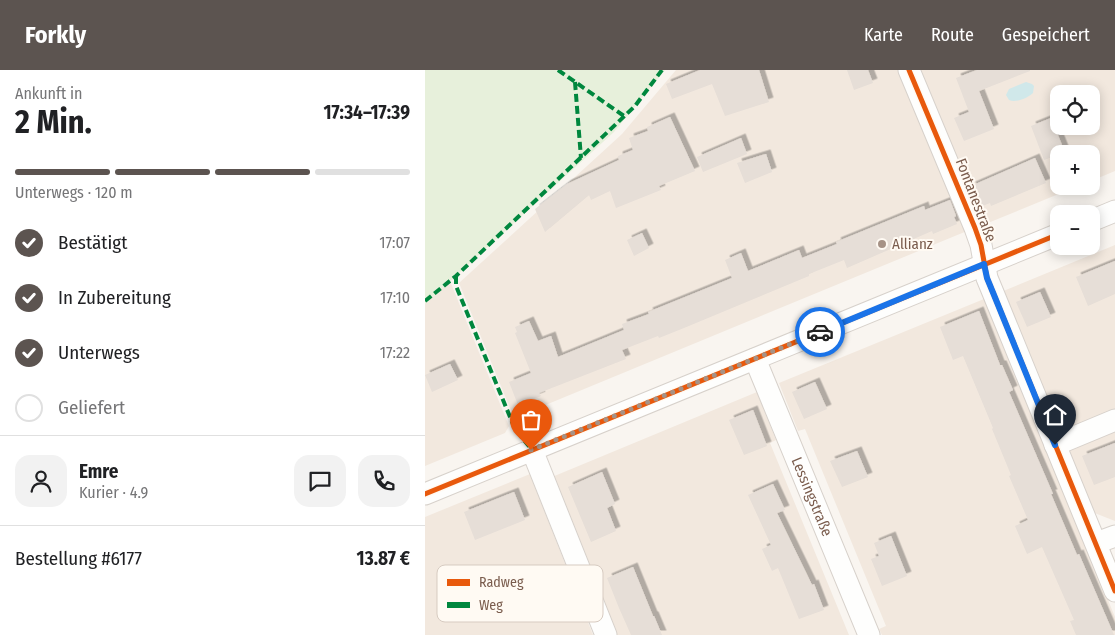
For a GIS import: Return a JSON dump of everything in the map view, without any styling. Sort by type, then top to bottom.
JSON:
[{"type":"street","name":"Fontanestraße","points":[[909,70],[975,228],[981,245],[987,278],[1055,445],[1105,540],[1115,591]]},
{"type":"street","points":[[1100,217],[1115,211]]},
{"type":"street","points":[[425,494],[1050,238]]},
{"type":"street","name":"Lessingstraße","points":[[755,359],[869,635]]},
{"type":"street","points":[[1055,445],[1115,420]]},
{"type":"street","points":[[531,450],[578,565]]},
{"type":"street","points":[[602,622],[607,635]]},
{"type":"shaded area","points":[[676,70],[901,70],[967,231],[514,418],[459,283],[622,134]]},
{"type":"shaded area","points":[[918,70],[1115,70],[1115,171],[1100,177],[1100,145],[1050,145],[1050,195],[1056,195],[983,225]]},
{"type":"shaded area","points":[[1115,245],[1115,412],[1060,434],[1001,292],[1091,255],[1100,255],[1100,251]]},
{"type":"shaded area","points":[[450,281],[509,426],[505,433],[425,466],[425,304]]},
{"type":"shaded area","points":[[984,299],[1115,617],[1115,635],[882,635],[879,629],[886,626],[805,429],[798,431],[779,383]]},
{"type":"shaded area","points":[[757,392],[776,440],[770,443],[849,635],[617,635],[603,601],[603,565],[588,565],[552,477]]},
{"type":"shaded area","points":[[1115,427],[1115,521],[1092,512],[1065,447]]},
{"type":"shaded area","points":[[530,474],[566,565],[437,565],[437,622],[588,622],[593,635],[425,635],[425,517]]},
{"type":"green space","points":[[425,70],[665,70],[614,132],[425,304]]},
{"type":"water","points":[[1026,82],[1034,86],[1033,93],[1022,99],[1009,100],[1006,95],[1009,89]]},
{"type":"building","points":[[700,70],[759,70],[769,102],[725,116],[712,84],[672,99],[666,84]]},
{"type":"building","points":[[847,70],[868,70],[873,83],[854,90]]},
{"type":"building","points":[[977,70],[1030,71],[979,91],[994,129],[964,141],[954,118],[969,112],[956,78]]},
{"type":"building","points":[[670,117],[695,171],[659,186],[661,190],[616,208],[610,191],[591,200],[589,195],[545,232],[535,209],[567,184],[619,160],[618,156],[633,150],[629,138],[648,131],[647,127]]},
{"type":"building","points":[[1050,118],[1050,135],[1058,135],[1062,145],[1050,145],[1050,158],[1044,160],[1031,126]]},
{"type":"building","points":[[741,138],[747,154],[703,172],[697,157]]},
{"type":"building","points":[[766,154],[772,172],[745,183],[737,163]]},
{"type":"building","points":[[1035,158],[1046,183],[991,206],[990,203],[980,207],[971,186]]},
{"type":"building","points":[[950,200],[957,224],[933,234],[932,231],[847,268],[844,260],[684,328],[622,350],[626,359],[539,393],[541,396],[518,405],[509,382],[531,373],[515,333],[517,332],[515,327],[529,321],[538,341],[551,336],[558,357],[624,330],[622,324],[649,314],[648,312],[732,278],[725,260],[741,253],[748,271],[799,250],[802,258],[924,206],[925,210]]},
{"type":"building","points":[[642,233],[649,248],[634,256],[627,240]]},
{"type":"building","points":[[1115,261],[1115,294],[1088,306],[1076,277]]},
{"type":"building","points":[[1040,292],[1051,317],[1027,327],[1016,302]]},
{"type":"building","points":[[979,311],[1000,365],[1002,365],[1013,390],[1009,392],[1053,494],[1051,494],[1114,635],[1076,635],[1070,621],[1074,620],[1042,547],[1027,554],[1015,526],[1028,520],[963,356],[953,360],[940,327]]},
{"type":"building","points":[[450,364],[458,380],[432,392],[425,375]]},
{"type":"building","points":[[815,382],[827,409],[804,419],[792,392]]},
{"type":"building","points":[[753,410],[767,446],[744,455],[729,420]]},
{"type":"building","points":[[1115,443],[1115,477],[1094,485],[1082,456]]},
{"type":"building","points":[[857,451],[868,477],[842,487],[830,461]]},
{"type":"building","points":[[602,472],[615,504],[607,508],[616,531],[591,542],[568,487]]},
{"type":"building","points":[[773,484],[785,510],[777,513],[812,585],[814,584],[824,610],[799,619],[778,568],[772,571],[762,549],[771,545],[748,495]]},
{"type":"building","points":[[514,492],[525,520],[475,540],[464,512]]},
{"type":"building","points":[[891,536],[907,576],[882,586],[871,559],[879,556],[874,543]]},
{"type":"building","points":[[633,567],[662,635],[631,635],[619,608],[607,578]]},
{"type":"marked path","points":[[558,70],[624,116]]},
{"type":"marked path","points":[[425,301],[456,276],[635,106],[662,70]]},
{"type":"marked path","points":[[575,82],[581,158]]},
{"type":"marked path","points":[[456,276],[456,286],[515,429],[532,450]]},
{"type":"cycle path","points":[[909,70],[975,228],[981,245],[987,278],[1115,591]]},
{"type":"cycle path","points":[[425,494],[1050,238]]},
{"type":"way so far","points":[[531,450],[820,332]]},
{"type":"place","name":"Allianz","points":[[882,244]]},
{"type":"route","points":[[820,332],[984,264],[987,278],[1055,445]]}]
